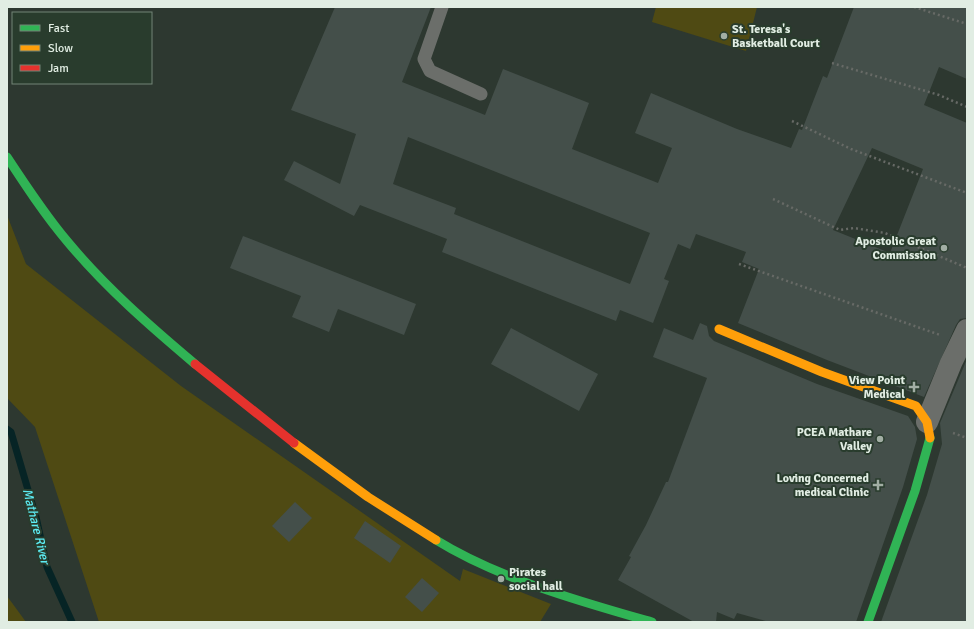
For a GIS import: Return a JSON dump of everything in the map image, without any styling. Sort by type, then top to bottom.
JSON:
[{"type":"street","points":[[7,157],[38,205],[76,252],[126,303],[185,356],[323,465],[384,509],[455,551],[522,581],[580,602],[652,622]]},
{"type":"street","points":[[718,329],[822,372],[916,406],[928,422]]},
{"type":"street","points":[[868,622],[915,491],[930,440],[928,422],[950,363],[964,337]]},
{"type":"lane","points":[[442,7],[424,58],[430,71],[481,94]]},
{"type":"path","points":[[914,7],[967,24]]},
{"type":"path","points":[[832,63],[939,95],[967,107]]},
{"type":"path","points":[[792,121],[851,149],[967,192]]},
{"type":"path","points":[[773,199],[840,230],[854,228],[885,233],[967,268]]},
{"type":"path","points":[[738,264],[935,332],[964,337]]},
{"type":"shaded area","name":"St. Teresa's Basketball Court","points":[[656,7],[757,7],[746,51],[652,22]]},
{"type":"shaded area","points":[[7,215],[26,264],[181,386],[460,581],[463,569],[551,604],[540,622],[99,622],[35,427],[7,398]]},
{"type":"shaded area","points":[[7,596],[26,622],[7,622]]},
{"type":"building","points":[[335,7],[431,7],[402,82],[485,115],[503,69],[589,103],[572,149],[658,183],[672,148],[635,133],[651,93],[737,129],[791,148],[799,129],[802,130],[823,76],[827,78],[854,7],[967,7],[967,79],[939,67],[924,105],[967,123],[967,318],[960,319],[956,325],[924,397],[827,360],[738,323],[759,269],[742,262],[746,252],[696,234],[690,249],[678,244],[664,279],[669,281],[653,323],[620,310],[616,321],[442,252],[447,239],[360,205],[354,216],[284,180],[294,161],[340,184],[356,134],[291,110]],"holes":[[[408,137],[650,233],[630,284],[454,214],[456,208],[393,184]],[[872,148],[923,169],[890,253],[833,230]]]},
{"type":"building","points":[[243,236],[416,304],[404,335],[338,309],[329,332],[292,317],[301,296],[230,268]]},
{"type":"building","points":[[700,323],[707,326],[709,336],[714,341],[817,384],[908,416],[915,427],[917,439],[903,487],[856,622],[769,622],[737,613],[734,619],[717,612],[716,622],[694,622],[618,580],[631,557],[629,556],[646,525],[666,482],[668,482],[707,378],[653,357],[664,328],[693,340]]},
{"type":"building","points":[[511,328],[598,374],[579,411],[491,364]]},
{"type":"building","points":[[967,359],[967,622],[881,622],[927,495],[942,444],[940,423]]},
{"type":"building","points":[[295,502],[312,518],[289,542],[272,526]]},
{"type":"building","points":[[365,521],[401,546],[390,563],[354,538]]},
{"type":"building","points":[[422,578],[439,593],[422,612],[405,597]]},
{"type":"waterway","name":"Mathare River","points":[[7,429],[11,432],[36,517],[47,567],[72,622]]},
{"type":"traffic: fast","points":[[7,157],[43,211],[82,258],[128,306],[195,364]]},
{"type":"traffic: fast","points":[[868,622],[915,491],[930,438]]},
{"type":"traffic: fast","points":[[436,540],[460,554],[514,578],[570,598],[652,622]]},
{"type":"traffic: slow","points":[[719,329],[822,372],[916,406],[927,422],[930,438]]},
{"type":"traffic: slow","points":[[294,443],[368,497],[436,540]]},
{"type":"traffic: jam","points":[[195,364],[294,443]]},
{"type":"place","name":"St. Teresa's Basketball Court","points":[[724,36]]},
{"type":"place","name":"Apostolic Great Commission","points":[[944,248]]},
{"type":"place","name":"View Point Medical","points":[[914,387]]},
{"type":"place","name":"PCEA Mathare Valley","points":[[880,439]]},
{"type":"place","name":"Loving Concerned medical Clinic","points":[[878,485]]},
{"type":"place","name":"Pirates social hall","points":[[501,579]]}]
